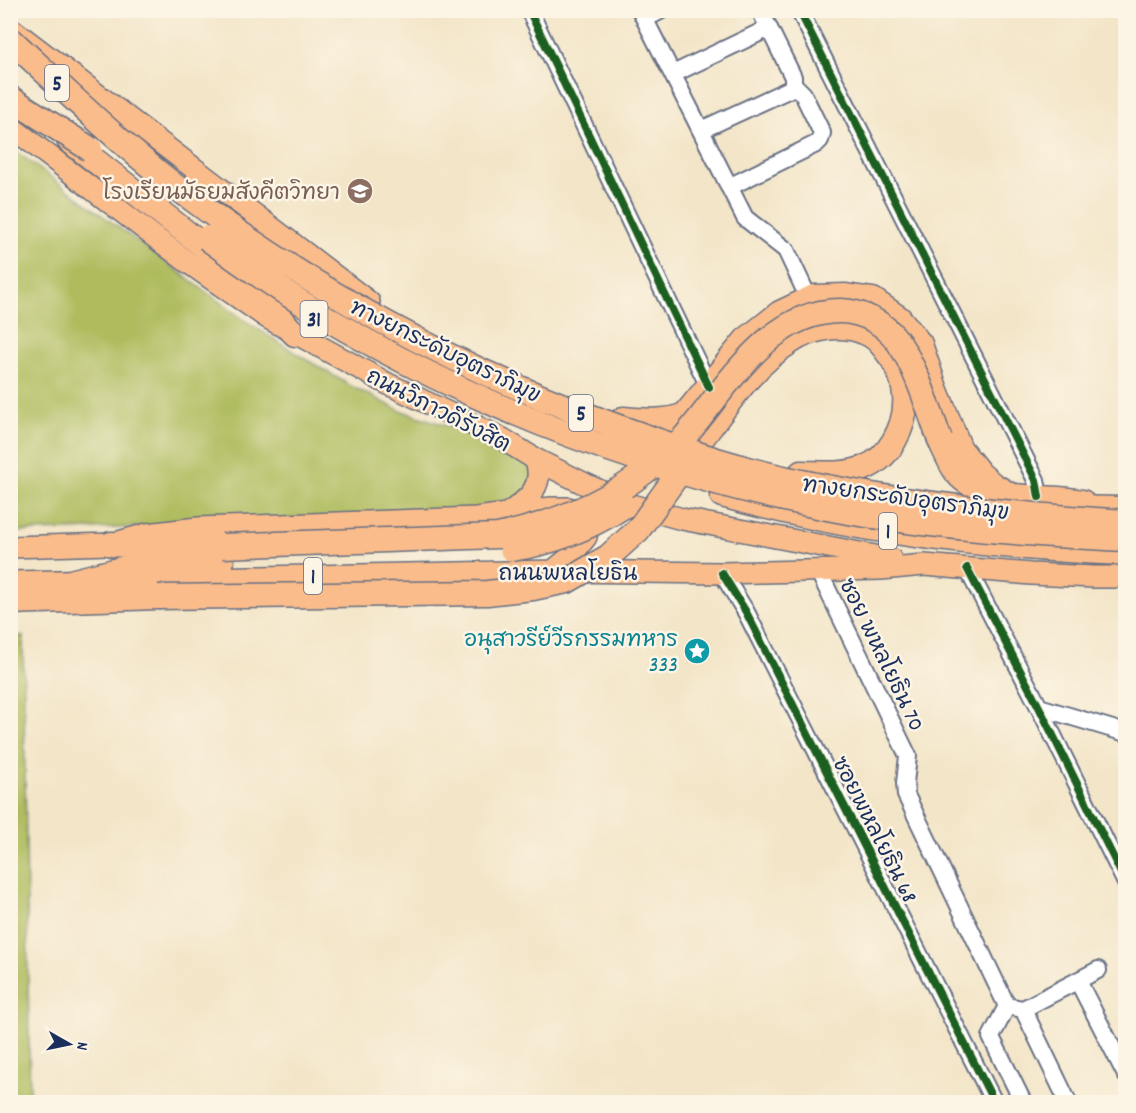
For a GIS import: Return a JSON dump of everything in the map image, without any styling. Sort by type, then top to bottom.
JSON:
[{"type":"highway","name":"5","points":[[12,36],[104,128]]},
{"type":"highway","name":"31","points":[[12,36],[275,249],[369,302],[467,352],[623,419],[690,443],[801,473]]},
{"type":"highway","name":"ทางยกระดับอุตราภิมุข","points":[[10,56],[183,192],[245,237],[339,298],[447,355],[602,422],[697,454],[795,481],[987,510],[1125,522]]},
{"type":"highway","name":"ทางยกระดับอุตราภิมุข","points":[[10,86],[235,260],[362,338],[508,409],[664,467],[750,491],[822,507],[906,521],[983,530],[1125,539]]},
{"type":"highway","name":"5","points":[[10,96],[90,149]]},
{"type":"highway","name":"ถนนวิภาวดีรังสิต","points":[[10,96],[232,269],[341,337],[413,378],[492,414],[656,476]]},
{"type":"highway","points":[[232,269],[295,334]]},
{"type":"highway","points":[[623,419],[674,420],[685,416],[746,340],[780,313],[809,299],[846,296],[873,300],[899,318],[920,344],[960,449],[980,474],[1010,495]]},
{"type":"highway","points":[[74,581],[134,566],[222,554],[498,536],[535,528],[596,504],[632,482],[671,452],[750,358],[783,328],[800,319],[832,311],[855,312],[877,321],[898,342],[910,364],[951,463],[965,481],[985,491],[1010,495]]},
{"type":"highway","points":[[10,602],[158,597],[487,593],[533,588],[567,581],[608,557],[638,530],[672,485],[699,442],[758,368],[790,342],[809,332],[831,327],[852,328],[866,332],[879,341],[898,368],[906,395],[904,419],[898,433],[890,448],[866,467],[852,472],[801,473]]},
{"type":"highway","points":[[111,544],[222,554],[494,552],[532,546],[564,537],[621,508],[653,486],[699,442]]},
{"type":"highway","name":"1","points":[[801,473],[866,487],[989,507],[1114,508]]},
{"type":"highway","name":"1","points":[[656,476],[756,504],[868,528],[991,543],[1125,553]]},
{"type":"highway","name":"1","points":[[1010,495],[1070,499],[1114,508]]},
{"type":"main road","name":"ถนนวิภาวดีรังสิต","points":[[10,126],[186,261],[267,317],[388,384],[501,438],[535,459],[585,484],[632,505],[682,519],[924,566]]},
{"type":"main road","points":[[506,515],[527,500],[535,489],[539,478],[539,468],[535,459]]},
{"type":"main road","points":[[506,515],[543,509],[568,508],[586,517],[588,528],[586,537],[570,558],[553,571]]},
{"type":"main road","name":"1","points":[[10,547],[111,544],[147,534],[198,528],[506,515]]},
{"type":"main road","name":"ถนนพหลโยธิน","points":[[10,582],[553,571],[722,573],[924,566],[1125,577]]},
{"type":"street","points":[[529,10],[709,387]]},
{"type":"street","points":[[662,10],[643,15],[729,187],[745,218],[786,250],[809,299]]},
{"type":"street","points":[[701,130],[790,89],[793,84],[793,76],[760,10]]},
{"type":"street","points":[[800,10],[1036,480],[1039,497]]},
{"type":"street","points":[[673,74],[769,28]]},
{"type":"street","points":[[729,187],[820,140],[822,133],[813,114],[803,94],[793,84]]},
{"type":"street","points":[[967,568],[1039,707],[1125,883]]},
{"type":"street","name":"ซอย พหลโยธิน 70","points":[[818,570],[908,756],[906,795],[1015,1007]]},
{"type":"street","name":"ซอยพหลโยธิน 68","points":[[722,573],[746,612],[994,1102]]},
{"type":"street","points":[[1039,707],[1125,732]]},
{"type":"street","points":[[1023,1102],[991,1037],[1015,1007],[1078,981],[1098,970]]},
{"type":"street","points":[[1078,981],[1125,1075]]},
{"type":"street","points":[[1015,1007],[1068,1102]]},
{"type":"green space","points":[[10,147],[247,322],[349,385],[399,410],[466,432],[501,438],[536,471],[527,499],[499,514],[11,532]]},
{"type":"green space","points":[[10,636],[23,636],[30,1102],[10,1102]]},
{"type":"cycle path","points":[[529,10],[709,387]]},
{"type":"cycle path","points":[[799,10],[1036,480],[1039,497]]},
{"type":"cycle path","points":[[967,568],[1126,883]]},
{"type":"cycle path","points":[[722,573],[746,612],[994,1102]]},
{"type":"place","name":"โรงเรียนมัธยมสังคีตวิทยา","points":[[360,191]]},
{"type":"place","name":"อนุสาวรีย์วีรกรรมทหาร 333","points":[[697,651]]}]
